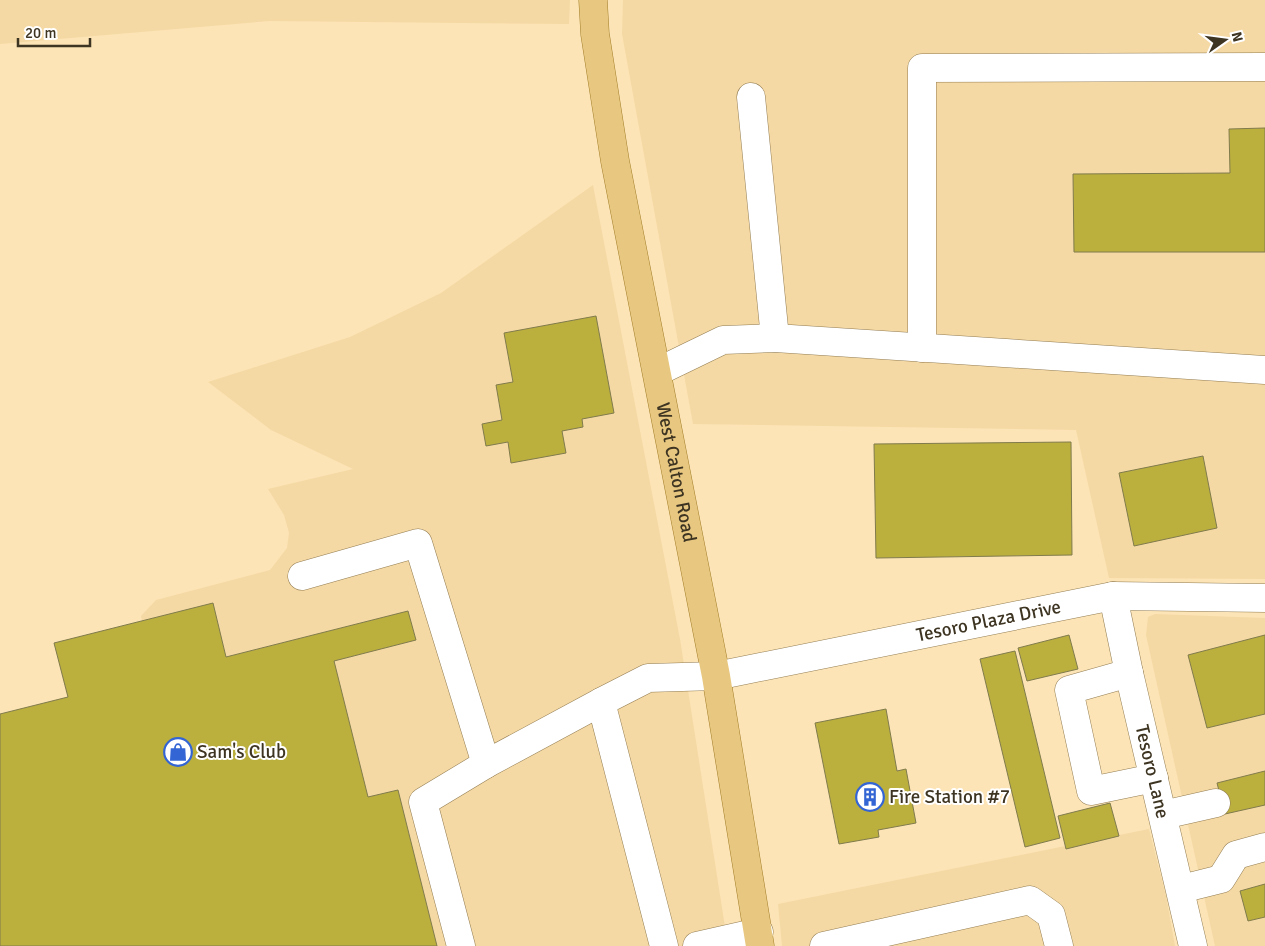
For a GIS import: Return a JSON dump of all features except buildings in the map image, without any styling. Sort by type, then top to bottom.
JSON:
[{"type":"main road","name":"West Calton Road","points":[[593,0],[594,34],[616,161],[716,676],[759,939]]},
{"type":"street","points":[[922,348],[922,68],[1265,67]]},
{"type":"street","points":[[751,96],[775,338]]},
{"type":"street","points":[[657,372],[723,340],[775,338],[1265,370]]},
{"type":"street","points":[[302,576],[418,543],[486,764]]},
{"type":"street","name":"Tesoro Plaza Drive","points":[[461,946],[423,802],[486,764],[648,678],[716,676],[1113,596],[1265,598]]},
{"type":"street","name":"Tesoro Lane","points":[[1113,596],[1129,673],[1181,888],[1193,946]]},
{"type":"street","points":[[1129,673],[1069,690],[1091,792],[1154,778]]},
{"type":"street","points":[[601,702],[664,946]]},
{"type":"street","points":[[1163,815],[1216,803]]},
{"type":"street","points":[[1181,888],[1220,879],[1236,855],[1265,847]]},
{"type":"street","points":[[824,946],[1030,900],[1051,915],[1059,946]]},
{"type":"street","points":[[697,946],[759,939]]},
{"type":"shaded area","points":[[0,0],[570,0],[569,24],[270,21],[0,44]]},
{"type":"shaded area","points":[[623,0],[1265,0],[1265,579],[1109,578],[1076,430],[693,424],[622,34]]},
{"type":"shaded area","points":[[593,185],[680,639],[728,946],[0,946],[0,714],[67,697],[54,643],[142,621],[141,616],[156,600],[270,570],[287,548],[289,533],[284,515],[268,489],[353,469],[271,430],[208,382],[350,337],[441,293]]},
{"type":"shaded area","points":[[1155,614],[1265,618],[1265,946],[1215,946],[1146,635],[1148,617]]},
{"type":"shaded area","points":[[1149,829],[1166,896],[1175,946],[782,946],[778,904]]},
{"type":"place","name":"Sam's Club","points":[[178,752]]},
{"type":"place","name":"Fire Station #7","points":[[870,797]]}]
